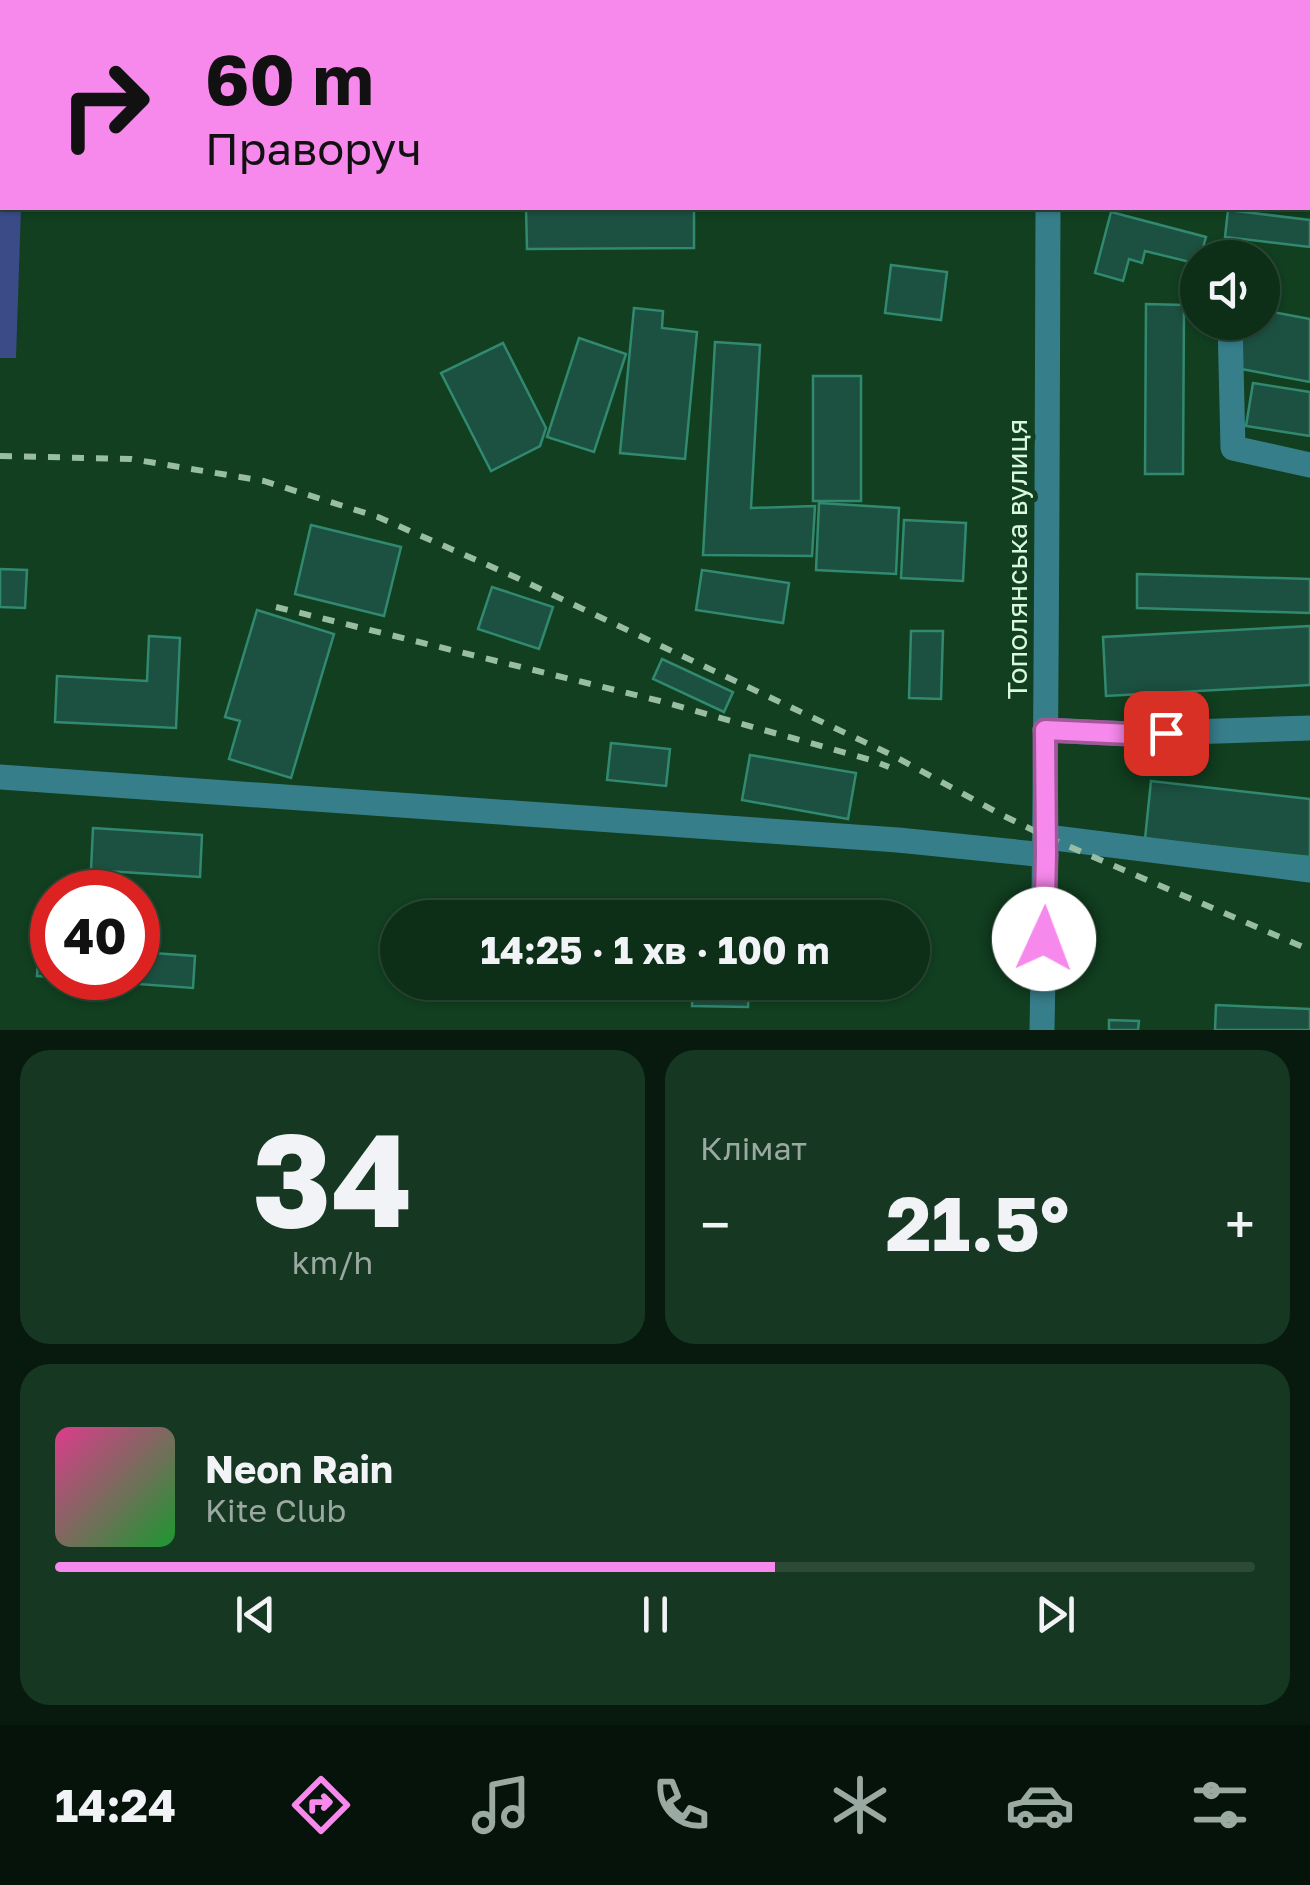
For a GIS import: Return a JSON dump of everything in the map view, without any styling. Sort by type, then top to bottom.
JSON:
[{"type":"street","name":"Тополянська вулиця","points":[[1042,1030],[1048,210]]},
{"type":"street","points":[[1230,340],[1233,448],[1310,465]]},
{"type":"street","points":[[1045,730],[1130,734],[1310,728]]},
{"type":"street","points":[[0,777],[1046,846],[1310,870]]},
{"type":"water","points":[[0,210],[21,210],[16,358],[0,358]]},
{"type":"building","points":[[526,210],[694,210],[694,248],[527,249]]},
{"type":"building","points":[[1228,210],[1310,220],[1310,247],[1280,243],[1280,240],[1225,237]]},
{"type":"building","points":[[1111,212],[1206,237],[1180,240],[1180,260],[1145,251],[1142,263],[1129,259],[1123,281],[1095,273]]},
{"type":"building","points":[[891,265],[947,272],[941,320],[885,313]]},
{"type":"building","points":[[1146,304],[1180,305],[1180,340],[1184,340],[1183,474],[1145,474]]},
{"type":"building","points":[[634,308],[663,311],[662,328],[697,332],[685,459],[620,453]]},
{"type":"building","points":[[1280,313],[1310,319],[1310,382],[1236,368],[1241,340],[1280,340]]},
{"type":"building","points":[[579,338],[626,354],[594,452],[547,437]]},
{"type":"building","points":[[715,342],[760,345],[751,508],[815,506],[812,556],[703,555]]},
{"type":"building","points":[[503,343],[546,428],[540,446],[491,471],[441,373]]},
{"type":"building","points":[[813,376],[861,376],[861,501],[813,501]]},
{"type":"building","points":[[1253,383],[1310,392],[1310,436],[1246,426]]},
{"type":"building","points":[[819,503],[899,508],[896,574],[816,570]]},
{"type":"building","points":[[904,520],[966,523],[963,581],[901,578]]},
{"type":"building","points":[[311,525],[401,547],[384,616],[295,594]]},
{"type":"building","points":[[0,569],[27,570],[25,608],[0,607]]},
{"type":"building","points":[[702,570],[789,583],[783,623],[696,610]]},
{"type":"building","points":[[1137,574],[1310,579],[1310,613],[1137,608]]},
{"type":"building","points":[[492,587],[553,607],[539,649],[478,629]]},
{"type":"building","points":[[257,610],[334,634],[291,778],[229,759],[240,721],[225,717]]},
{"type":"building","points":[[1310,626],[1310,685],[1106,696],[1103,637]]},
{"type":"building","points":[[911,631],[943,631],[941,699],[909,698]]},
{"type":"building","points":[[149,636],[180,638],[176,728],[55,722],[57,676],[147,681]]},
{"type":"building","points":[[662,659],[733,692],[724,712],[653,679]]},
{"type":"building","points":[[611,743],[670,749],[666,786],[607,780]]},
{"type":"building","points":[[750,755],[856,773],[848,819],[742,800]]},
{"type":"building","points":[[1151,781],[1310,799],[1310,857],[1145,839]]},
{"type":"building","points":[[93,828],[202,835],[200,877],[160,874],[160,870],[91,870]]},
{"type":"building","points":[[160,954],[195,956],[193,988],[160,986]]},
{"type":"building","points":[[692,1000],[748,1000],[748,1007],[692,1006]]},
{"type":"building","points":[[1216,1005],[1310,1009],[1310,1030],[1215,1030]]},
{"type":"building","points":[[1109,1020],[1139,1021],[1138,1030],[1109,1030]]},
{"type":"railway","points":[[0,456],[131,459],[264,481],[378,517],[515,577],[892,755],[1047,837],[1310,950]]},
{"type":"railway","points":[[276,607],[660,701],[889,767]]},
{"type":"route","points":[[1044,939],[1045,730],[1166,733]]}]
